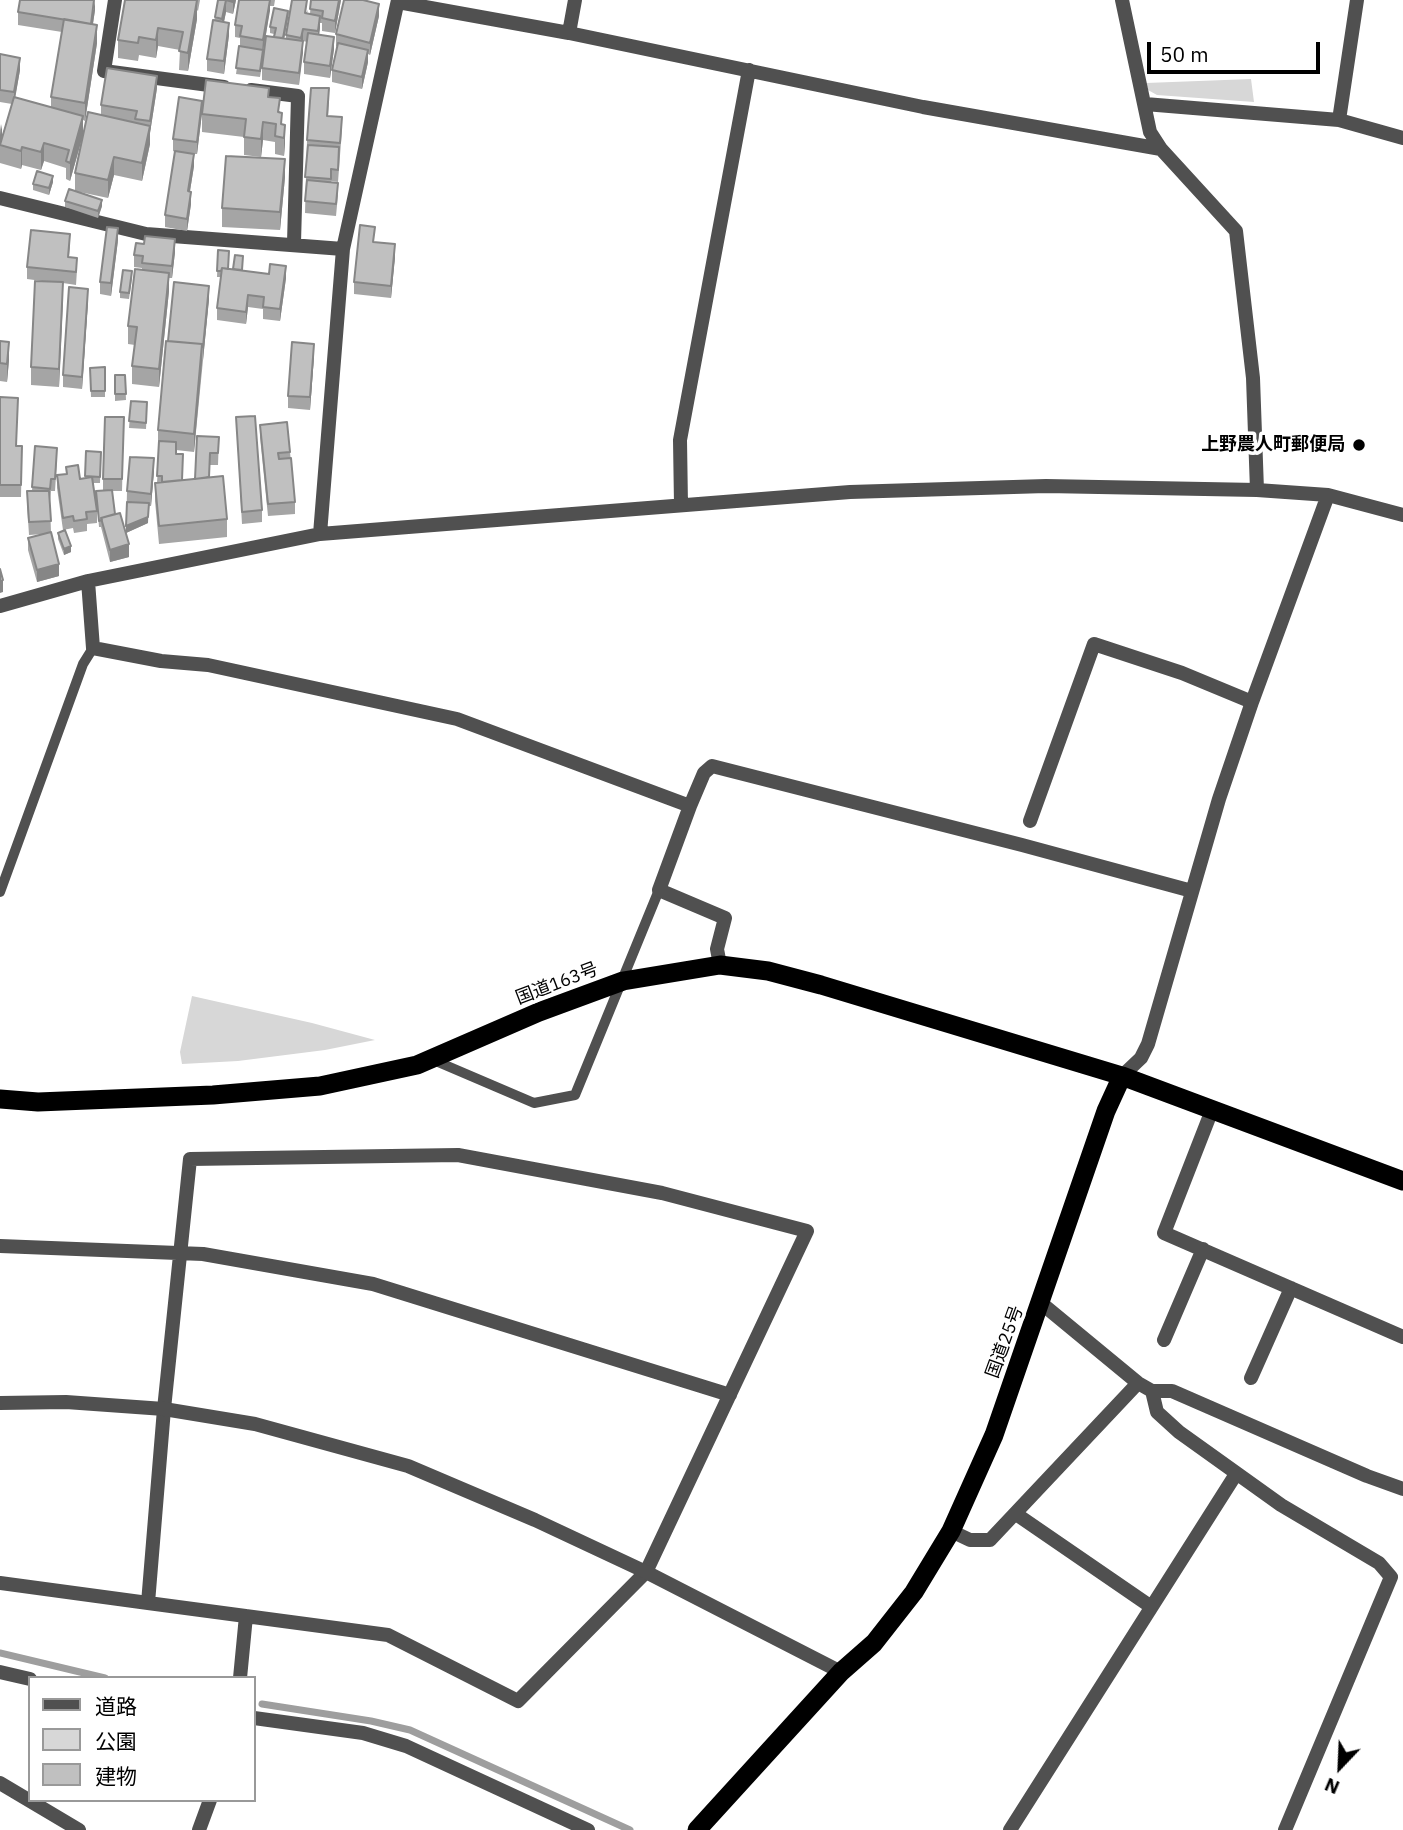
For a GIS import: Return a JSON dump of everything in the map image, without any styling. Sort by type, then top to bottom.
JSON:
[{"type":"highway","name":"国道163号","points":[[0,1099],[38,1102],[200,1095],[320,1086],[417,1065],[539,1012],[623,981],[720,965],[768,971],[808,981],[1122,1076]]},
{"type":"highway","points":[[1122,1076],[1403,1181]]},
{"type":"highway","name":"国道25号","points":[[697,1830],[841,1672],[874,1643],[914,1592],[951,1531],[994,1435],[1106,1111],[1122,1076]]},
{"type":"street","points":[[116,0],[104,71],[298,96],[293,243]]},
{"type":"street","points":[[569,33],[575,0]]},
{"type":"street","points":[[1122,0],[1150,132],[1161,149],[1236,231],[1253,378],[1257,489]]},
{"type":"street","points":[[1339,120],[1357,0]]},
{"type":"street","points":[[320,534],[344,249],[398,1],[569,33],[923,107],[1161,149]]},
{"type":"street","points":[[681,505],[680,440],[749,70]]},
{"type":"street","points":[[1145,104],[1339,120],[1403,138]]},
{"type":"street","points":[[0,198],[146,234],[293,243],[344,249]]},
{"type":"street","points":[[0,606],[88,581],[320,534],[850,492],[1032,486],[1257,489],[1328,495],[1403,515]]},
{"type":"street","points":[[1122,1076],[1140,1058],[1148,1044],[1192,891],[1252,702],[1328,495]]},
{"type":"street","points":[[88,581],[93,648],[161,661],[208,664],[457,719],[690,806]]},
{"type":"street","points":[[1030,821],[1094,644],[1182,673],[1252,702]]},
{"type":"street","points":[[720,965],[717,949],[725,918],[659,890],[704,773],[712,766],[1192,891]]},
{"type":"street","points":[[1212,1110],[1164,1233],[1403,1337]]},
{"type":"street","points":[[0,1583],[148,1603],[388,1635],[518,1700],[646,1572],[807,1231],[663,1193],[458,1154],[190,1159],[164,1409],[148,1603]]},
{"type":"street","points":[[0,1246],[203,1254],[373,1284],[730,1395]]},
{"type":"street","points":[[1164,1340],[1203,1249]]},
{"type":"street","points":[[1251,1378],[1291,1288]]},
{"type":"street","points":[[1041,1303],[1138,1383],[1153,1391],[1172,1391],[1403,1489]]},
{"type":"street","points":[[951,1531],[970,1540],[990,1540],[1138,1383]]},
{"type":"street","points":[[1153,1391],[1157,1412],[1179,1432],[1281,1505],[1379,1563],[1391,1577],[1285,1830]]},
{"type":"street","points":[[0,1403],[66,1402],[164,1409],[255,1424],[408,1466],[510,1509],[646,1572],[841,1672]]},
{"type":"street","points":[[1010,1830],[1236,1474]]},
{"type":"street","points":[[1016,1514],[1150,1606]]},
{"type":"street","points":[[240,1676],[246,1616]]},
{"type":"street","points":[[0,1672],[28,1679]]},
{"type":"street","points":[[256,1718],[363,1733],[405,1746],[588,1830]]},
{"type":"street","points":[[0,1783],[28,1800]]},
{"type":"street","points":[[32,1802],[79,1830]]},
{"type":"street","points":[[199,1830],[209,1802]]},
{"type":"lane","points":[[0,892],[83,664],[93,648]]},
{"type":"lane","points":[[431,1059],[534,1103],[575,1095],[659,890]]},
{"type":"green space","points":[[1251,79],[1254,102],[1157,95],[1148,90],[1146,83]]},
{"type":"green space","points":[[192,996],[375,1040],[325,1050],[238,1061],[182,1064],[180,1052]]},
{"type":"building","points":[[20,0],[94,0],[91,24],[18,12]]},
{"type":"building","points":[[125,0],[197,0],[188,53],[179,51],[183,32],[158,28],[156,40],[139,37],[138,43],[118,40]]},
{"type":"building","points":[[218,0],[226,0],[222,19],[215,17]]},
{"type":"building","points":[[239,0],[270,0],[263,40],[240,36],[242,26],[235,25]]},
{"type":"building","points":[[292,0],[307,0],[305,13],[320,16],[318,31],[303,29],[301,38],[286,35]]},
{"type":"building","points":[[311,0],[339,0],[335,21],[322,18],[323,11],[310,9]]},
{"type":"building","points":[[344,0],[363,0],[379,4],[370,43],[336,34]]},
{"type":"building","points":[[274,8],[288,11],[283,38],[274,37],[276,28],[270,27]]},
{"type":"building","points":[[64,19],[97,25],[85,103],[51,97]]},
{"type":"building","points":[[213,20],[229,23],[224,61],[207,59]]},
{"type":"building","points":[[308,33],[334,37],[330,66],[304,62]]},
{"type":"building","points":[[266,36],[303,41],[299,73],[262,68]]},
{"type":"building","points":[[338,43],[368,50],[362,77],[332,70]]},
{"type":"building","points":[[239,46],[263,50],[260,71],[236,68]]},
{"type":"building","points":[[0,54],[20,58],[14,92],[0,90]]},
{"type":"building","points":[[107,68],[157,76],[150,121],[135,119],[137,111],[101,105]]},
{"type":"building","points":[[206,80],[269,88],[268,97],[280,98],[278,112],[282,113],[281,124],[285,125],[284,138],[275,136],[276,124],[263,122],[261,139],[244,137],[246,119],[202,114]]},
{"type":"building","points":[[311,88],[329,88],[327,116],[342,117],[340,143],[307,140]]},
{"type":"building","points":[[14,97],[83,116],[70,163],[66,161],[69,150],[44,143],[41,152],[22,147],[21,151],[0,145]]},
{"type":"building","points":[[179,97],[202,101],[197,142],[173,139]]},
{"type":"building","points":[[88,112],[150,126],[142,163],[114,157],[108,180],[75,173]]},
{"type":"building","points":[[308,145],[339,147],[338,170],[331,169],[331,179],[305,177]]},
{"type":"building","points":[[175,151],[194,154],[187,219],[165,215]]},
{"type":"building","points":[[226,156],[285,159],[280,212],[222,208]]},
{"type":"building","points":[[37,171],[53,176],[49,188],[33,184]]},
{"type":"building","points":[[307,180],[338,183],[336,204],[305,201]]},
{"type":"building","points":[[69,189],[102,200],[98,211],[65,201]]},
{"type":"building","points":[[360,225],[375,227],[373,242],[395,244],[391,286],[354,282]]},
{"type":"building","points":[[107,227],[118,228],[111,283],[100,282]]},
{"type":"building","points":[[31,230],[70,234],[68,257],[77,258],[76,272],[27,267]]},
{"type":"building","points":[[145,236],[175,239],[172,266],[142,263],[143,256],[134,255],[136,243],[144,244]]},
{"type":"building","points":[[218,250],[229,251],[228,269],[217,271]]},
{"type":"building","points":[[235,255],[243,256],[242,270],[233,269]]},
{"type":"building","points":[[270,264],[286,266],[280,309],[263,307],[264,297],[248,295],[246,312],[217,308],[222,268],[269,274]]},
{"type":"building","points":[[135,269],[169,273],[159,369],[132,366],[137,327],[128,326]]},
{"type":"building","points":[[123,270],[132,271],[129,293],[120,292]]},
{"type":"building","points":[[35,281],[63,282],[59,369],[31,367]]},
{"type":"building","points":[[174,282],[209,286],[203,347],[202,344],[168,341]]},
{"type":"building","points":[[69,287],[88,289],[82,377],[63,375]]},
{"type":"building","points":[[0,341],[9,342],[7,364],[0,363]]},
{"type":"building","points":[[166,341],[202,344],[194,434],[158,430]]},
{"type":"building","points":[[292,342],[314,344],[310,397],[288,396]]},
{"type":"building","points":[[105,367],[105,391],[91,391],[90,368]]},
{"type":"building","points":[[115,375],[125,375],[126,394],[115,394]]},
{"type":"building","points":[[0,397],[18,398],[16,446],[22,446],[21,485],[0,485]]},
{"type":"building","points":[[131,401],[147,402],[146,423],[129,421]]},
{"type":"building","points":[[255,416],[262,510],[242,512],[236,417]]},
{"type":"building","points":[[105,417],[124,417],[122,479],[103,479]]},
{"type":"building","points":[[287,422],[290,452],[278,453],[279,459],[291,458],[295,502],[268,504],[260,425]]},
{"type":"building","points":[[197,436],[219,437],[218,453],[210,453],[209,477],[195,479]]},
{"type":"building","points":[[159,441],[176,442],[176,454],[183,454],[182,480],[162,482],[162,476],[157,476]]},
{"type":"building","points":[[35,446],[57,448],[55,479],[51,479],[50,489],[32,487]]},
{"type":"building","points":[[86,451],[101,452],[100,477],[85,476]]},
{"type":"building","points":[[130,457],[154,458],[151,494],[127,491]]},
{"type":"building","points":[[78,465],[80,479],[92,477],[97,511],[86,512],[87,519],[74,521],[73,516],[63,518],[57,475],[67,474],[66,467]]},
{"type":"building","points":[[223,476],[227,519],[159,526],[155,483]]},
{"type":"building","points":[[112,490],[115,514],[99,521],[96,491]]},
{"type":"building","points":[[27,491],[49,491],[51,521],[29,522]]},
{"type":"building","points":[[127,502],[149,503],[148,517],[126,526]]},
{"type":"building","points":[[120,513],[129,544],[110,550],[101,518]]},
{"type":"building","points":[[65,530],[71,546],[64,549],[58,533]]},
{"type":"building","points":[[51,532],[59,564],[37,570],[28,538]]},
{"type":"waterway","points":[[0,1653],[97,1676]]},
{"type":"waterway","points":[[262,1704],[371,1721],[410,1730],[630,1830]]},
{"type":"place","name":"上野農人町郵便局","points":[[1359,445]]}]
